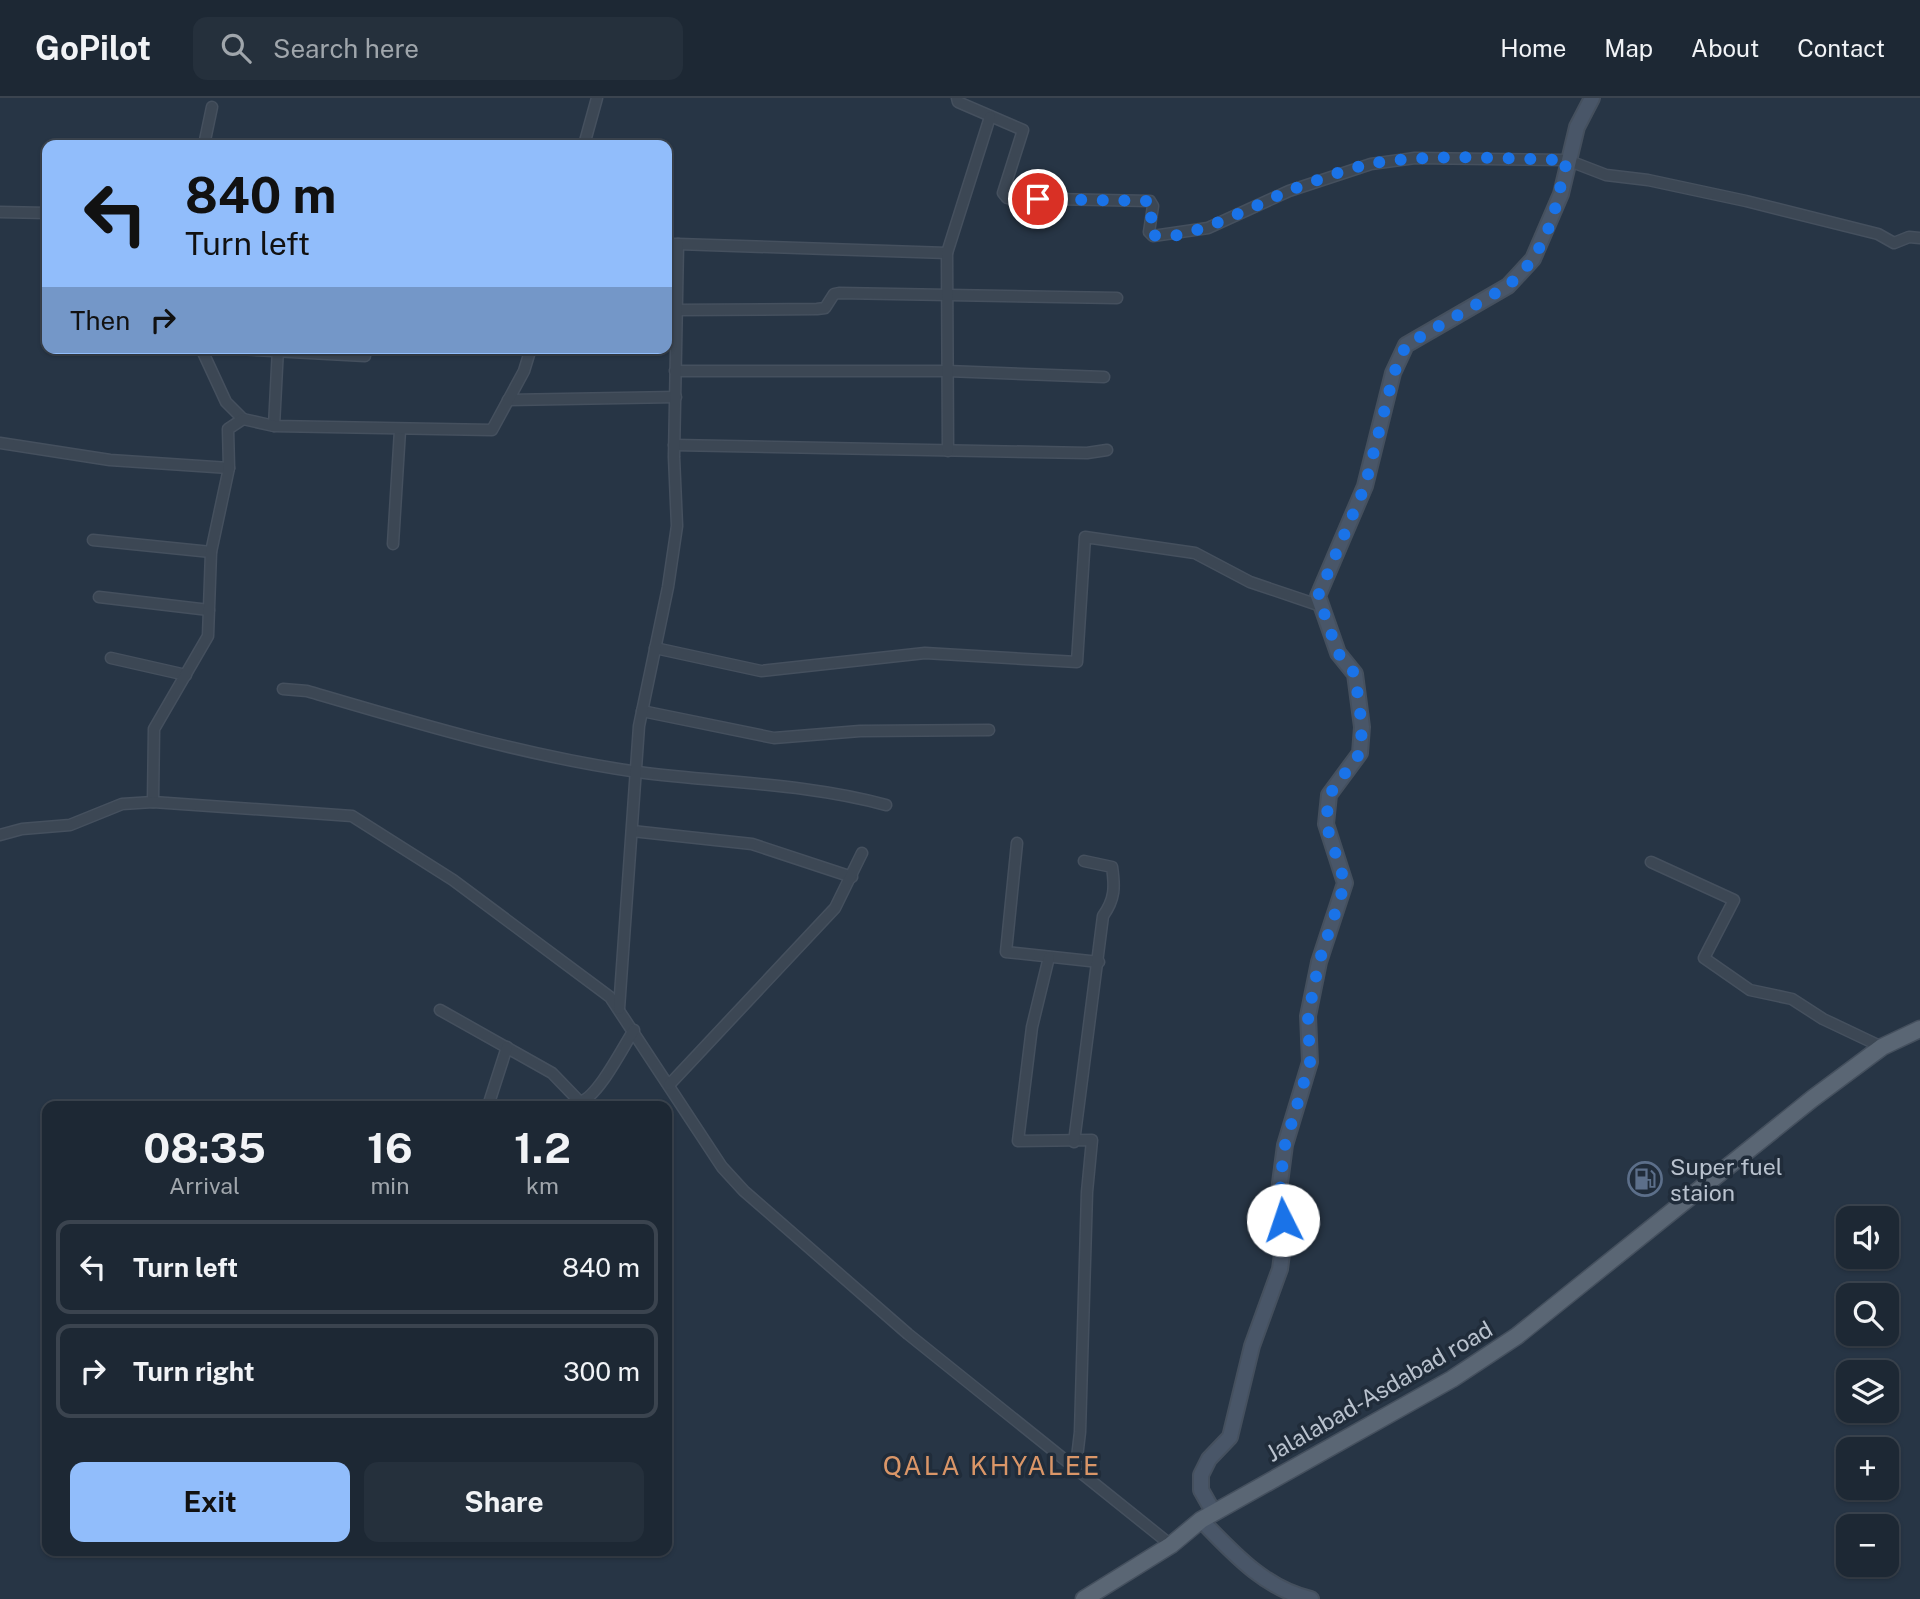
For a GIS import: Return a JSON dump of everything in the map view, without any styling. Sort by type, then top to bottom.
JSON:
[{"type":"main road","name":"Jalalabad-Asdabad road","points":[[1084,1599],[1171,1545],[1208,1516],[1452,1379],[1517,1336],[1802,1107],[1882,1047],[1920,1029]]},
{"type":"street","points":[[585,140],[597,98]]},
{"type":"street","points":[[957,98],[958,102],[1023,130],[1003,193],[1007,198],[1150,201],[1153,206],[1149,232],[1158,237],[1208,228],[1289,191],[1371,164],[1415,158],[1567,160],[1606,175],[1648,180],[1746,201],[1878,234],[1894,243],[1909,237],[1920,238]]},
{"type":"street","points":[[1311,1599],[1273,1583],[1238,1559],[1208,1516],[1201,1490],[1201,1475],[1209,1459],[1230,1437],[1252,1346],[1280,1269],[1284,1239],[1280,1183],[1285,1145],[1310,1062],[1308,1016],[1319,962],[1345,883],[1326,824],[1329,795],[1360,753],[1362,727],[1355,674],[1338,653],[1318,596],[1365,486],[1394,373],[1406,345],[1508,286],[1534,259],[1552,221],[1577,127],[1592,98]]},
{"type":"street","points":[[205,140],[212,107]]},
{"type":"street","points":[[948,451],[947,253],[990,117]]},
{"type":"street","points":[[0,212],[42,213]]},
{"type":"street","points":[[619,1009],[642,711],[677,526],[674,445],[677,397],[674,371],[676,310],[672,244],[947,253]]},
{"type":"street","points":[[676,310],[817,309],[825,308],[834,294],[839,293],[1117,298]]},
{"type":"street","points":[[204,354],[226,402],[243,419],[274,426],[400,430],[492,430],[524,371],[529,354]]},
{"type":"street","points":[[274,426],[278,354]]},
{"type":"street","points":[[336,354],[365,356]]},
{"type":"street","points":[[674,371],[947,371],[1104,377]]},
{"type":"street","points":[[508,400],[677,397]]},
{"type":"street","points":[[153,802],[154,729],[208,636],[211,552],[229,468],[228,429],[243,419]]},
{"type":"street","points":[[393,544],[400,430]]},
{"type":"street","points":[[0,443],[110,460],[229,468]]},
{"type":"street","points":[[674,445],[1087,453],[1107,450]]},
{"type":"street","points":[[654,648],[761,671],[925,653],[1077,662],[1085,537],[1195,553],[1250,582],[1321,606]]},
{"type":"street","points":[[93,540],[211,552]]},
{"type":"street","points":[[99,597],[209,610]]},
{"type":"street","points":[[111,659],[186,676]]},
{"type":"street","points":[[283,689],[307,691],[456,736],[636,771],[850,795],[886,805]]},
{"type":"street","points":[[642,711],[774,738],[860,731],[989,730]]},
{"type":"street","points":[[0,835],[22,829],[70,825],[122,804],[153,802],[352,816],[466,889],[611,997],[722,1167],[771,1217],[908,1334],[1076,1466],[1171,1545]]},
{"type":"street","points":[[632,831],[752,844],[852,877]]},
{"type":"street","points":[[1017,843],[1006,952],[1099,962]]},
{"type":"street","points":[[669,1085],[835,908],[862,853]]},
{"type":"street","points":[[1074,1142],[1103,916],[1112,903],[1115,885],[1112,867],[1084,861]]},
{"type":"street","points":[[1651,862],[1734,900],[1704,958],[1750,990],[1792,999],[1823,1019],[1882,1047]]},
{"type":"street","points":[[1049,957],[1032,1027],[1018,1141],[1092,1140],[1087,1192],[1080,1432],[1076,1466]]},
{"type":"street","points":[[440,1010],[552,1073],[576,1098],[583,1101],[598,1087],[634,1030]]},
{"type":"street","points":[[490,1101],[507,1047]]},
{"type":"place","name":"Super fuel staion","points":[[1645,1179]]},
{"type":"district","name":"QALA KHYALEE","points":[[992,1465]]},
{"type":"route","points":[[1038,199],[1152,201],[1149,232],[1150,235],[1158,237],[1208,228],[1289,191],[1371,164],[1415,158],[1567,160],[1561,194],[1552,221],[1534,259],[1508,286],[1450,317],[1406,345],[1394,373],[1365,486],[1318,596],[1338,653],[1355,674],[1362,727],[1360,753],[1329,795],[1326,824],[1345,883],[1319,962],[1308,1016],[1310,1062],[1285,1145],[1280,1183],[1283,1220]]}]
